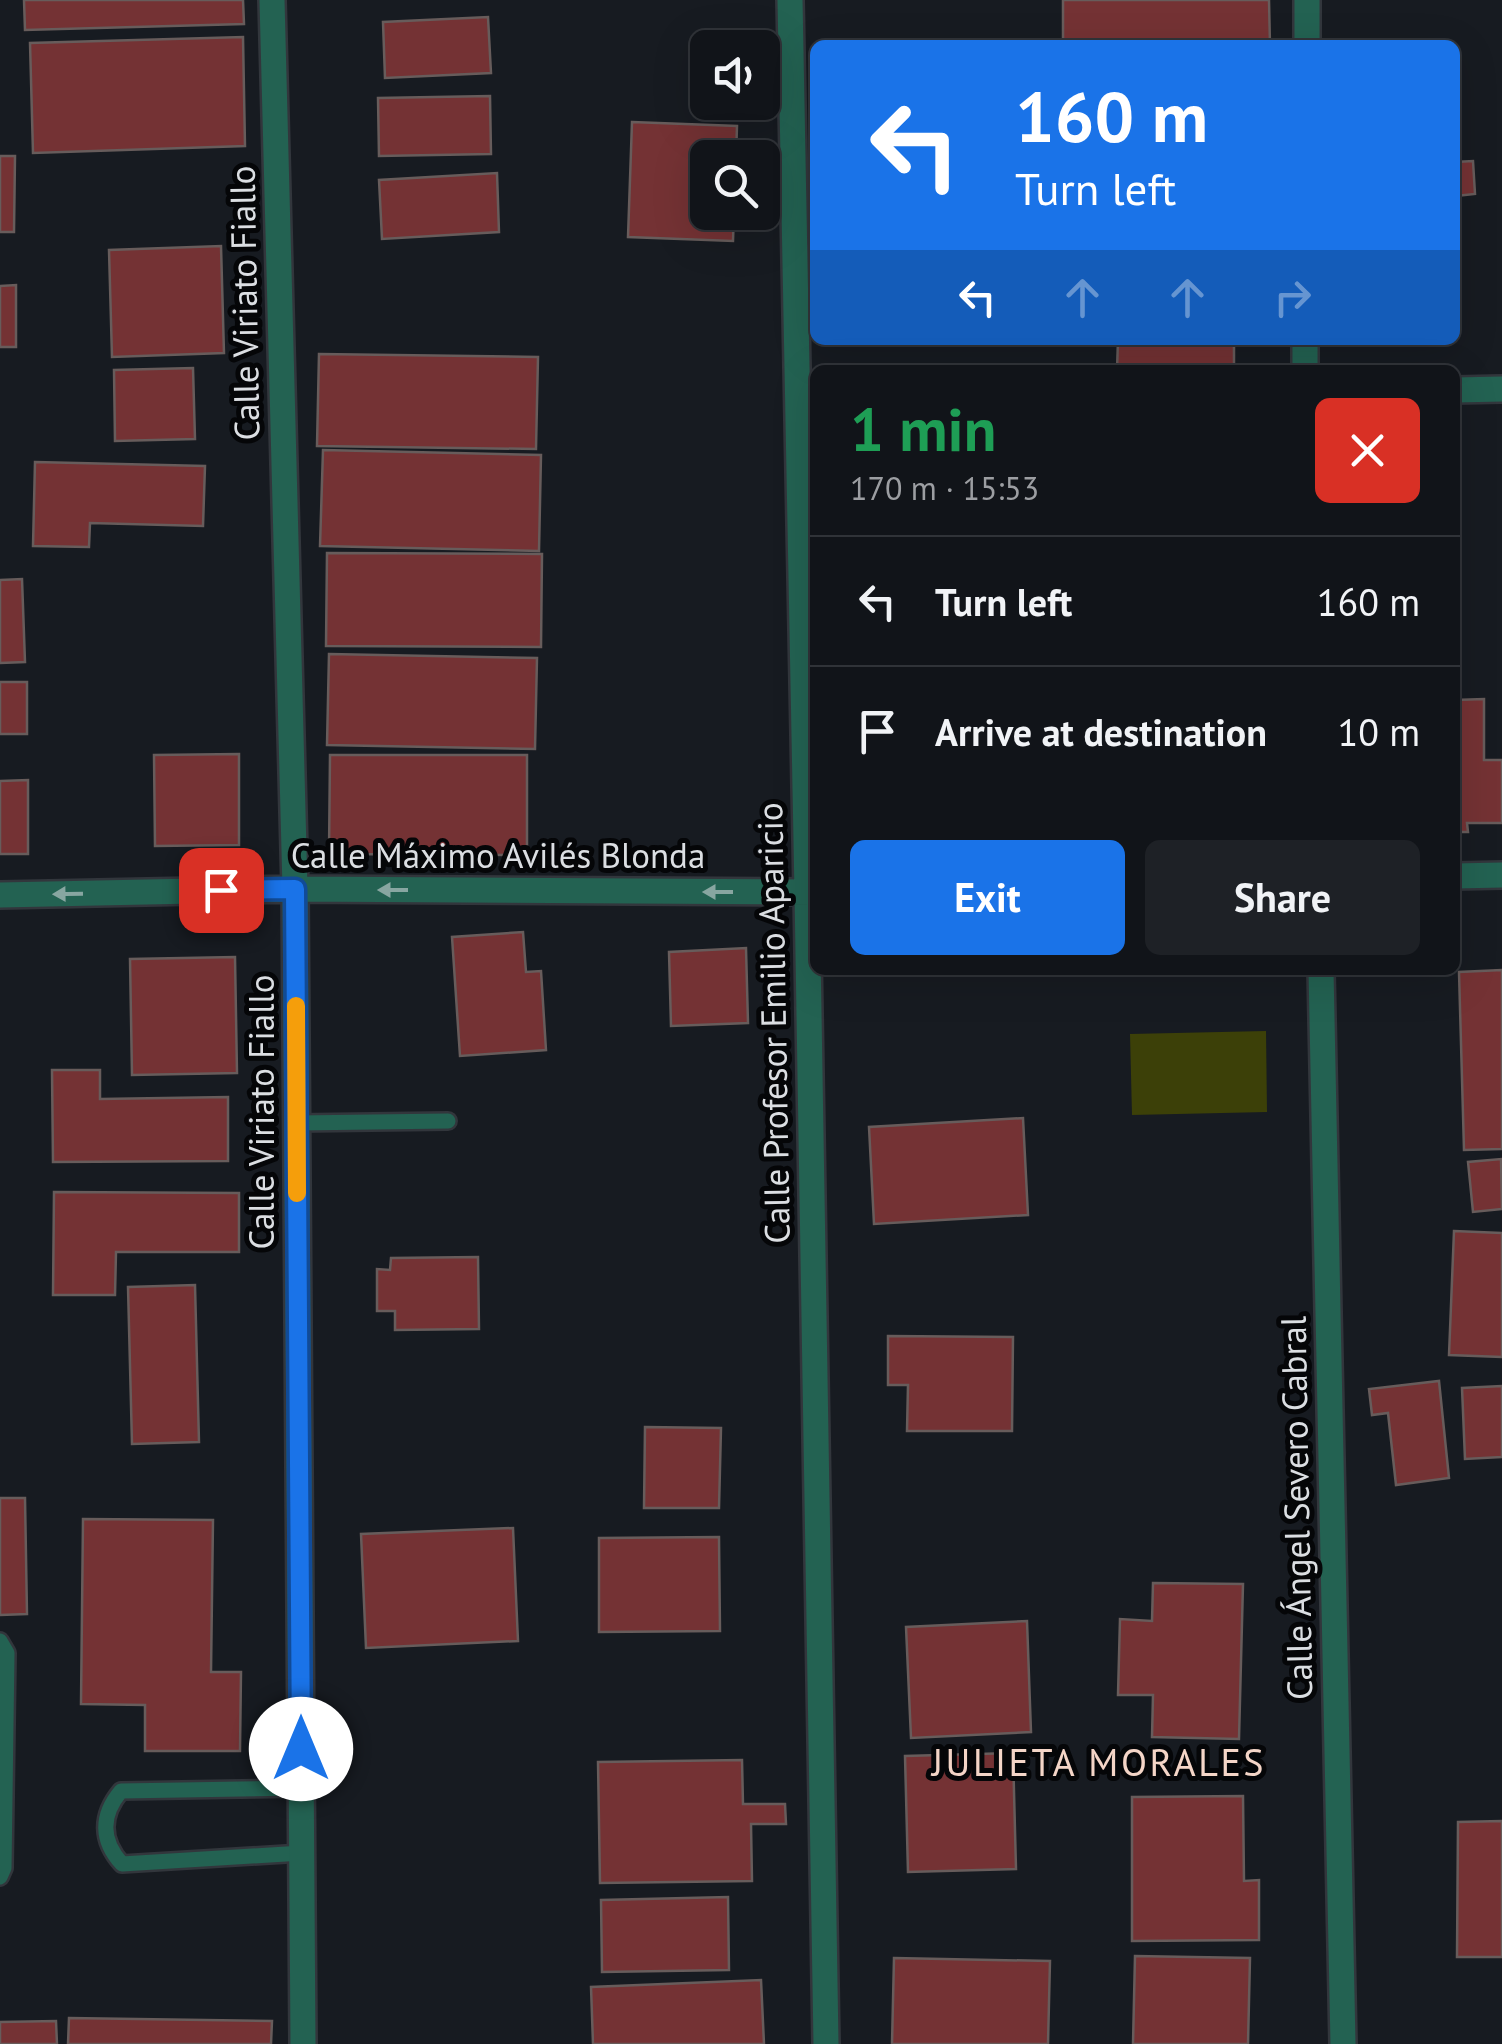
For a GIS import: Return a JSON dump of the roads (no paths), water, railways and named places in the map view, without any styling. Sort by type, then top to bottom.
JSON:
[{"type":"street","name":"Calle Viriato Fiallo","points":[[272,0],[295,889],[303,2044]]},
{"type":"street","name":"Calle Profesor Emilio Aparicio","points":[[790,0],[810,850]]},
{"type":"street","points":[[1306,40],[1307,0]]},
{"type":"street","points":[[1460,390],[1502,390]]},
{"type":"street","points":[[1460,876],[1502,875]]},
{"type":"street","name":"Calle Máximo Avilés Blonda","points":[[0,895],[295,889],[810,892]]},
{"type":"street","name":"Calle Profesor Emilio Aparicio","points":[[812,975],[826,2044]]},
{"type":"street","name":"Calle Ángel Severo Cabral","points":[[1321,975],[1343,2044]]},
{"type":"lane","points":[[297,1123],[448,1121]]},
{"type":"lane","points":[[0,1641],[7,1653],[4,1868],[0,1877]]},
{"type":"lane","points":[[302,1788],[120,1791],[106,1815],[104,1828],[107,1842],[122,1864],[302,1853]]},
{"type":"district","name":"JULIETA MORALES","points":[[1099,1763]]}]
